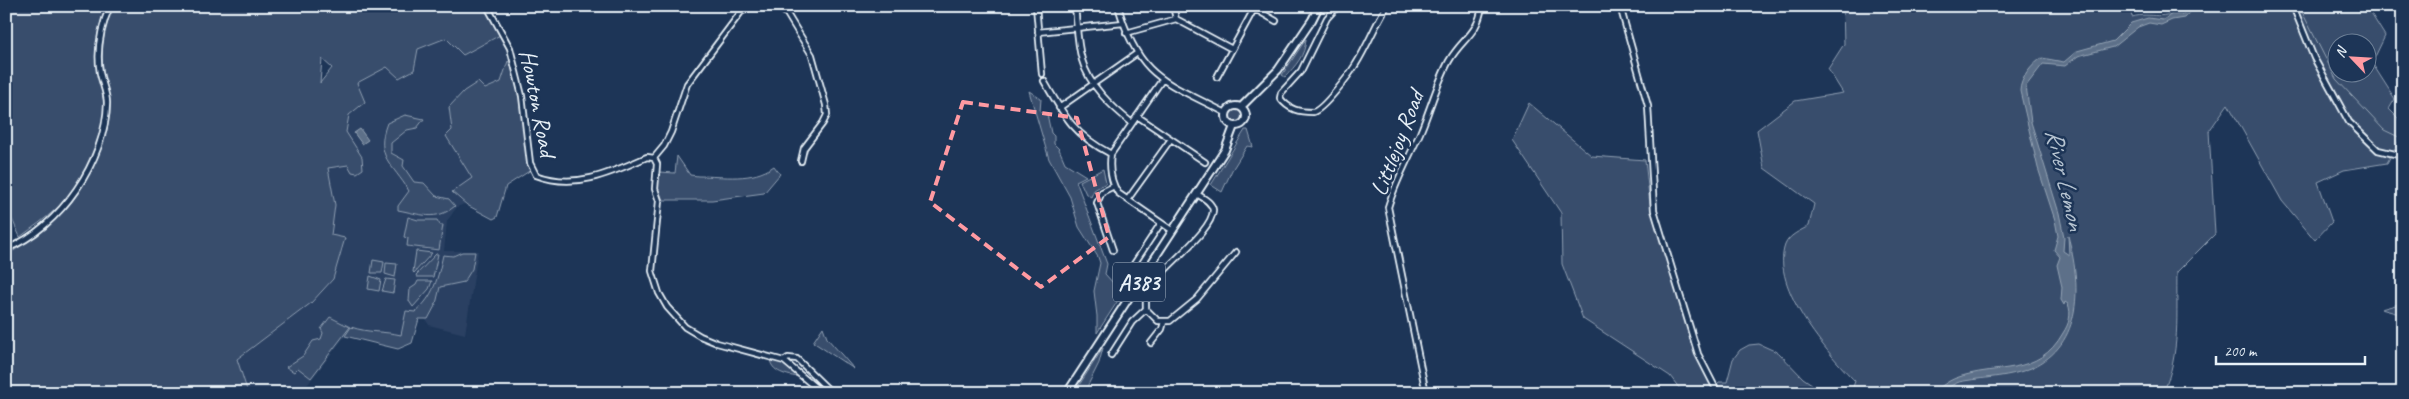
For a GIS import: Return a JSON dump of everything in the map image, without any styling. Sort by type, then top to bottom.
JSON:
[{"type":"main road","points":[[1234,126],[1228,123],[1226,113],[1233,106],[1241,108],[1278,70],[1318,9]]},
{"type":"main road","name":"A383","points":[[1067,393],[1225,150],[1231,139],[1234,126],[1240,126],[1245,121],[1246,114],[1241,108]]},
{"type":"street","points":[[6,250],[48,222],[61,210],[87,174],[93,161],[107,109],[107,100],[100,72],[100,45],[101,32],[110,6]]},
{"type":"street","name":"Howton Road","points":[[487,6],[510,48],[522,96],[530,163],[536,175],[558,180],[594,179],[647,158],[654,158]]},
{"type":"street","points":[[751,6],[741,12],[687,84],[671,132],[664,146],[654,158],[657,164],[656,189],[659,201],[652,271],[659,293],[667,307],[685,327],[717,343],[784,360],[822,393]]},
{"type":"street","points":[[777,6],[787,14],[812,55],[826,105],[827,115],[804,148],[801,161]]},
{"type":"street","points":[[786,6],[787,14]]},
{"type":"street","points":[[1036,6],[1042,74]]},
{"type":"street","points":[[1075,6],[1081,60],[1094,83],[1113,108],[1132,123]]},
{"type":"street","points":[[1118,6],[1126,32],[1136,54],[1162,80],[1226,113]]},
{"type":"street","points":[[1173,6],[1176,19]]},
{"type":"street","points":[[1309,6],[1318,9]]},
{"type":"street","points":[[1338,6],[1327,18],[1300,71],[1281,93],[1280,98],[1284,103],[1298,112],[1317,111],[1323,104],[1356,64],[1387,6]]},
{"type":"street","name":"Littlejoy Road","points":[[1426,393],[1388,208],[1394,187],[1419,135],[1448,62],[1458,46],[1474,32],[1480,20],[1482,6]]},
{"type":"street","points":[[1620,6],[1648,106],[1654,210],[1698,354],[1718,393]]},
{"type":"street","points":[[2293,6],[2314,58],[2349,122],[2378,150],[2403,156]]},
{"type":"street","points":[[1217,77],[1252,8],[1276,21]]},
{"type":"street","points":[[1126,32],[1176,19],[1232,49]]},
{"type":"street","points":[[1038,32],[1123,23]]},
{"type":"street","points":[[1059,108],[1136,54]]},
{"type":"street","points":[[1162,80],[1111,154],[1110,162],[1114,186],[1128,199],[1173,231]]},
{"type":"street","points":[[1044,81],[1059,108],[1084,138],[1111,154]]},
{"type":"street","points":[[1137,116],[1205,162]]},
{"type":"street","points":[[1128,199],[1171,139]]},
{"type":"street","points":[[1113,250],[1097,203],[1102,192],[1114,186]]},
{"type":"street","points":[[1111,355],[1132,322],[1146,309],[1148,290],[1202,233],[1213,210],[1211,205],[1197,194]]},
{"type":"street","points":[[1132,267],[1161,223]]},
{"type":"street","points":[[1146,309],[1153,318],[1164,322],[1170,321],[1197,299],[1236,252]]},
{"type":"street","points":[[1151,343],[1164,322]]},
{"type":"street","points":[[784,360],[788,358],[797,359],[832,393]]},
{"type":"highlighted area","points":[[963,102],[1077,118],[1109,237],[1041,287],[930,202]]},
{"type":"shaded area","points":[[6,6],[107,6],[101,21],[96,45],[97,69],[104,107],[100,135],[95,149],[82,176],[65,199],[52,213],[20,237],[12,219],[6,223]]},
{"type":"shaded area","points":[[113,6],[485,6],[502,34],[463,55],[446,38],[418,49],[414,70],[399,78],[387,67],[357,83],[365,102],[349,115],[346,132],[362,157],[363,169],[357,173],[352,172],[348,165],[328,168],[335,205],[331,235],[345,238],[333,279],[311,303],[237,359],[248,393],[6,393],[6,254],[15,250],[40,232],[63,212],[80,190],[96,161],[110,115],[110,102],[102,58],[103,41]],"holes":[[[322,59],[332,68],[320,83]]]},
{"type":"shaded area","points":[[1843,6],[2129,6],[2132,17],[2170,14],[2184,6],[2372,6],[2370,12],[2385,36],[2376,55],[2376,32],[2326,32],[2326,82],[2376,82],[2376,69],[2395,99],[2389,109],[2403,123],[2403,133],[2387,163],[2344,170],[2318,182],[2332,222],[2315,240],[2282,201],[2228,104],[2209,131],[2215,234],[2177,272],[2175,348],[2169,378],[2163,393],[1851,393],[1855,381],[1804,319],[1793,299],[1786,280],[1783,262],[1785,245],[1792,236],[1809,226],[1814,204],[1764,168],[1757,130],[1795,101],[1843,93],[1828,69],[1844,44]]},
{"type":"shaded area","name":"River Lemon","points":[[2189,6],[2195,6],[2184,18],[2172,20],[2161,25],[2149,23],[2138,27],[2113,47],[2078,56],[2065,66],[2043,64],[2026,86],[2031,122],[2059,213],[2064,237],[2063,251],[2069,255],[2068,236],[2072,254],[2076,292],[2074,311],[2069,329],[2061,344],[2048,358],[2031,368],[2007,375],[1956,383],[1937,393],[1933,393],[1944,384],[1956,378],[2015,367],[2041,357],[2053,347],[2068,323],[2070,311],[2068,304],[2065,302],[2064,305],[2061,300],[2062,287],[2057,265],[2060,257],[2054,250],[2058,236],[2055,220],[2038,168],[2020,91],[2027,72],[2042,58],[2064,62],[2077,51],[2113,41],[2131,23],[2148,18],[2163,20],[2172,14],[2183,14]]},
{"type":"shaded area","points":[[401,32],[502,34],[519,96],[498,190],[457,207],[447,221],[444,251],[478,251],[465,334],[429,325],[425,319],[419,319],[412,343],[398,349],[345,336],[301,393],[248,393],[237,359],[311,303],[333,279],[337,260],[343,249],[331,235],[335,205],[322,144],[320,84]]},
{"type":"shaded area","points":[[1306,39],[1302,55],[1285,77],[1282,75]]},
{"type":"shaded area","points":[[508,61],[513,68],[520,94],[528,163],[531,170],[506,186],[497,217],[493,219],[467,205],[452,192],[472,178],[446,136],[452,130],[449,107],[464,91],[478,82],[485,89],[501,82]]},
{"type":"shaded area","points":[[1029,91],[1041,99],[1040,111],[1047,114],[1051,133],[1054,136],[1054,144],[1059,149],[1065,163],[1086,176],[1076,181],[1107,264],[1105,274],[1114,284],[1119,299],[1097,333],[1094,291],[1100,263],[1079,227],[1070,197],[1049,159]]},
{"type":"shaded area","points":[[1529,103],[1592,156],[1645,160],[1650,205],[1697,355],[1715,386],[1719,382],[1727,382],[1733,359],[1740,350],[1749,345],[1759,344],[1779,353],[1803,378],[1825,393],[1683,393],[1670,376],[1583,319],[1562,264],[1561,213],[1512,140]]},
{"type":"shaded area","points":[[1236,110],[1242,116],[1236,122],[1230,116]]},
{"type":"shaded area","points":[[405,115],[424,119],[417,128],[407,130],[391,143],[391,153],[404,160],[403,166],[414,182],[424,183],[436,196],[449,199],[455,206],[441,214],[421,215],[398,210],[398,206],[409,191],[387,160],[383,144],[387,123]]},
{"type":"shaded area","points":[[360,129],[368,140],[362,144],[354,133]]},
{"type":"shaded area","points":[[1245,130],[1248,130],[1253,147],[1247,146],[1232,170],[1222,192],[1211,185]]},
{"type":"shaded area","points":[[677,156],[690,175],[738,177],[756,174],[774,166],[780,174],[764,193],[712,200],[663,200],[658,188],[659,172],[675,173]]},
{"type":"shaded area","points":[[1103,169],[1106,183],[1094,190],[1091,197],[1086,194],[1080,181]]},
{"type":"shaded area","points":[[408,217],[418,220],[437,220],[440,225],[443,225],[439,250],[407,246],[408,238],[404,237]]},
{"type":"shaded area","points":[[416,251],[432,253],[414,273],[413,272]]},
{"type":"shaded area","points":[[462,252],[475,252],[472,269],[464,282],[440,287],[436,304],[428,319],[419,319],[412,343],[398,349],[345,336],[351,327],[401,335],[406,311],[415,312],[431,293],[437,279],[443,255],[453,256]]},
{"type":"shaded area","points":[[438,254],[433,277],[417,277],[416,275]]},
{"type":"shaded area","points":[[373,260],[384,262],[382,273],[371,273]]},
{"type":"shaded area","points":[[386,263],[397,264],[395,277],[385,274]]},
{"type":"shaded area","points":[[370,276],[381,280],[379,291],[368,289]]},
{"type":"shaded area","points":[[386,279],[395,280],[393,293],[382,291]]},
{"type":"shaded area","points":[[418,281],[432,281],[429,289],[413,307],[409,301],[410,289]]},
{"type":"shaded area","points":[[2403,303],[2403,315],[2381,309]]},
{"type":"shaded area","points":[[330,317],[350,327],[311,378],[298,368],[294,372],[286,367],[303,356],[313,341],[321,339],[323,333],[321,329]]},
{"type":"shaded area","points":[[823,327],[827,338],[854,369],[813,342]]},
{"type":"shaded area","points":[[1103,348],[1099,363],[1084,393],[1074,393]]},
{"type":"shaded area","points":[[770,358],[782,362],[801,376],[785,374],[776,370]]},
{"type":"waterway","points":[[2299,6],[2336,79],[2384,130],[2403,139]]}]
